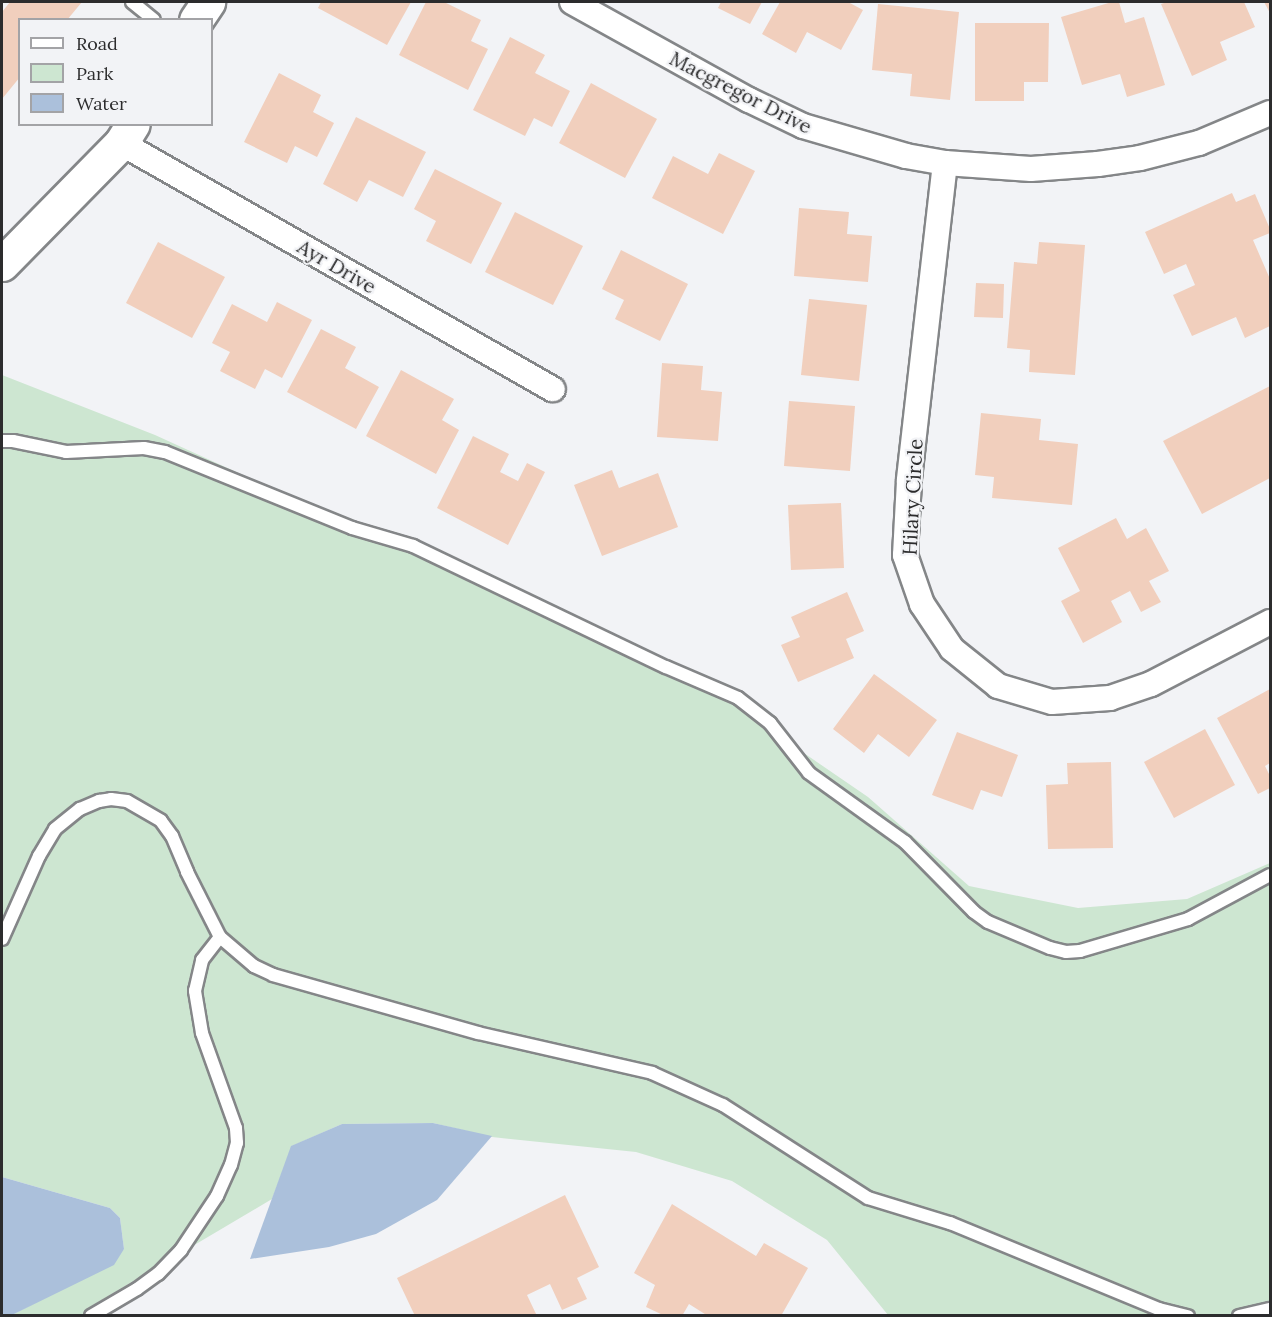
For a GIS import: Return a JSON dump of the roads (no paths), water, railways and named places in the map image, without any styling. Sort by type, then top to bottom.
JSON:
[{"type":"street","points":[[197,18],[208,2]]},
{"type":"street","name":"Macgregor Drive","points":[[572,2],[749,100],[803,126],[906,156],[945,163],[1031,169],[1129,160],[1199,143],[1270,113]]},
{"type":"street","points":[[2,264],[127,134]]},
{"type":"street","name":"Ayr Drive","points":[[127,134],[553,389]]},
{"type":"street","name":"Hilary Circle","points":[[945,163],[909,480],[905,555],[922,604],[952,649],[998,686],[1052,702],[1110,698],[1151,684],[1270,622]]},
{"type":"lane","points":[[132,2],[152,18]]},
{"type":"lane","points":[[2,441],[14,441],[66,452],[144,448],[165,452],[352,528],[422,550],[666,667],[738,698],[770,723],[809,773],[905,842],[974,912],[988,922],[1050,948],[1066,952],[1080,951],[1188,919],[1270,875]]},
{"type":"lane","points":[[2,939],[34,866],[55,829],[80,809],[111,799],[127,801],[161,821],[172,836],[220,937],[254,966],[298,983],[345,994],[478,1033],[652,1073],[723,1105],[868,1198],[950,1223],[1159,1310],[1188,1316]]},
{"type":"lane","points":[[91,1316],[144,1284],[181,1250],[217,1196],[231,1165],[237,1143],[236,1128],[202,1033],[195,991],[202,960],[220,937]]},
{"type":"lane","points":[[1239,1316],[1270,1310]]},
{"type":"water","points":[[433,1123],[492,1136],[437,1200],[376,1234],[329,1247],[250,1259],[291,1146],[342,1124]]},
{"type":"water","points":[[2,1177],[110,1208],[120,1218],[124,1249],[114,1265],[12,1315],[2,1315]]}]
